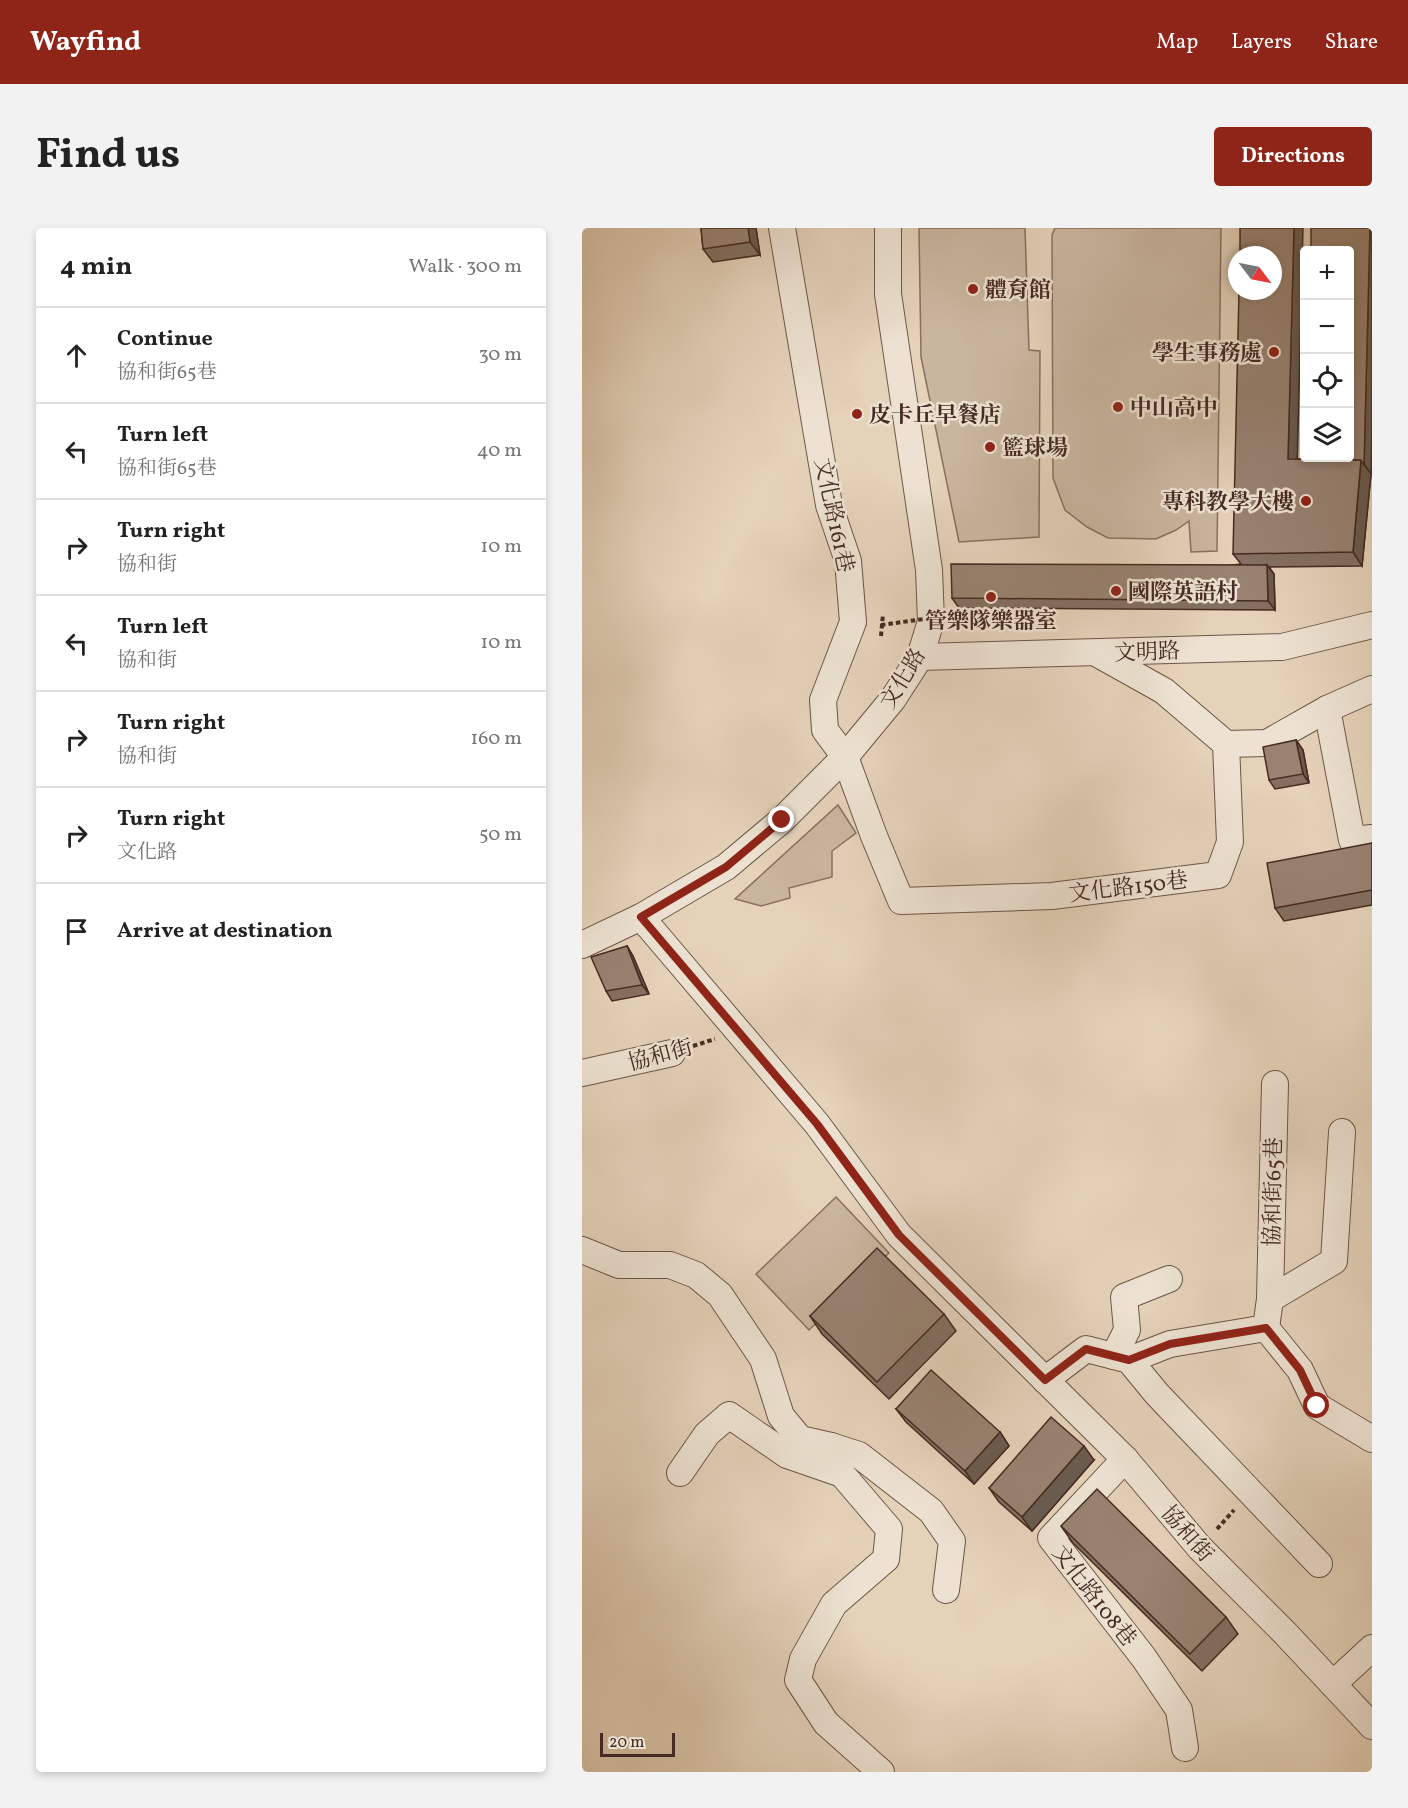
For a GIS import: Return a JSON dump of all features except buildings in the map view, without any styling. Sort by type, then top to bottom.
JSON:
[{"type":"street","name":"文化路161巷","points":[[782,228],[829,506],[848,561],[853,622],[823,700],[825,730],[845,756]]},
{"type":"street","name":"文化路","points":[[582,945],[641,917],[726,867],[782,820],[845,756],[893,699],[920,657],[931,621],[929,570],[888,294],[888,228]]},
{"type":"street","name":"文明路","points":[[920,657],[1282,647],[1372,625]]},
{"type":"street","points":[[1096,653],[1164,691],[1226,744],[1267,743],[1328,709],[1372,689]]},
{"type":"street","points":[[1328,709],[1352,840],[1372,838]]},
{"type":"street","name":"文化路150巷","points":[[845,756],[901,901],[1029,897],[1218,875],[1230,842],[1226,744]]},
{"type":"street","name":"協和街","points":[[641,917],[817,1124],[899,1235],[1125,1459],[1200,1548],[1285,1633],[1372,1726]]},
{"type":"street","name":"協和街","points":[[582,1073],[672,1053]]},
{"type":"street","name":"協和街65巷","points":[[1266,1328],[1269,1299],[1275,1084]]},
{"type":"street","points":[[1269,1299],[1334,1261],[1342,1132]]},
{"type":"street","points":[[582,1250],[619,1265],[670,1265],[696,1275],[720,1295],[763,1359],[781,1416],[800,1439],[860,1455],[931,1511],[952,1541],[946,1590]]},
{"type":"street","points":[[1121,1358],[1127,1330],[1124,1297],[1169,1279]]},
{"type":"street","points":[[1045,1380],[1086,1349],[1121,1358],[1170,1344],[1266,1328],[1300,1370],[1317,1406],[1372,1439]]},
{"type":"street","points":[[1121,1358],[1319,1564]]},
{"type":"street","points":[[680,1473],[707,1434],[729,1414],[787,1455],[842,1474]]},
{"type":"street","points":[[831,1446],[842,1474],[889,1529],[886,1559],[834,1604],[803,1659],[798,1680],[826,1723],[881,1772]]},
{"type":"street","name":"文化路108巷","points":[[1125,1459],[1051,1538],[1144,1658],[1179,1710],[1185,1748]]},
{"type":"street","points":[[1333,1684],[1372,1648]]},
{"type":"path","points":[[881,625],[974,612],[1002,619]]},
{"type":"path","points":[[881,636],[884,614]]},
{"type":"path","name":"協和街","points":[[672,1053],[738,1031]]},
{"type":"path","points":[[1200,1548],[1250,1491]]},
{"type":"shaded area","points":[[919,228],[1025,228],[1029,350],[1040,351],[1039,537],[959,542],[921,357]]},
{"type":"shaded area","points":[[1055,228],[1221,228],[1217,551],[1191,552],[1189,521],[1156,539],[1108,538],[1087,527],[1065,510],[1053,478],[1052,235]]},
{"type":"shaded area","points":[[838,805],[856,833],[832,851],[832,877],[789,888],[790,898],[761,906],[735,899]]},
{"type":"shaded area","points":[[836,1197],[889,1253],[809,1330],[756,1274]]},
{"type":"place","name":"體育館","points":[[973,289]]},
{"type":"place","name":"學生事務處","points":[[1274,352]]},
{"type":"place","name":"中山高中","points":[[1118,407]]},
{"type":"place","name":"皮卡丘早餐店","points":[[857,414]]},
{"type":"place","name":"籃球場","points":[[990,447]]},
{"type":"place","name":"專科教學大樓","points":[[1306,501]]},
{"type":"place","name":"國際英語村","points":[[1116,591]]},
{"type":"place","name":"管樂隊樂器室","points":[[991,597]]},
{"type":"route","points":[[782,820],[726,867],[641,917],[817,1124],[899,1235],[1045,1380],[1086,1349],[1129,1360],[1170,1344],[1266,1328],[1300,1370],[1317,1406]]}]
